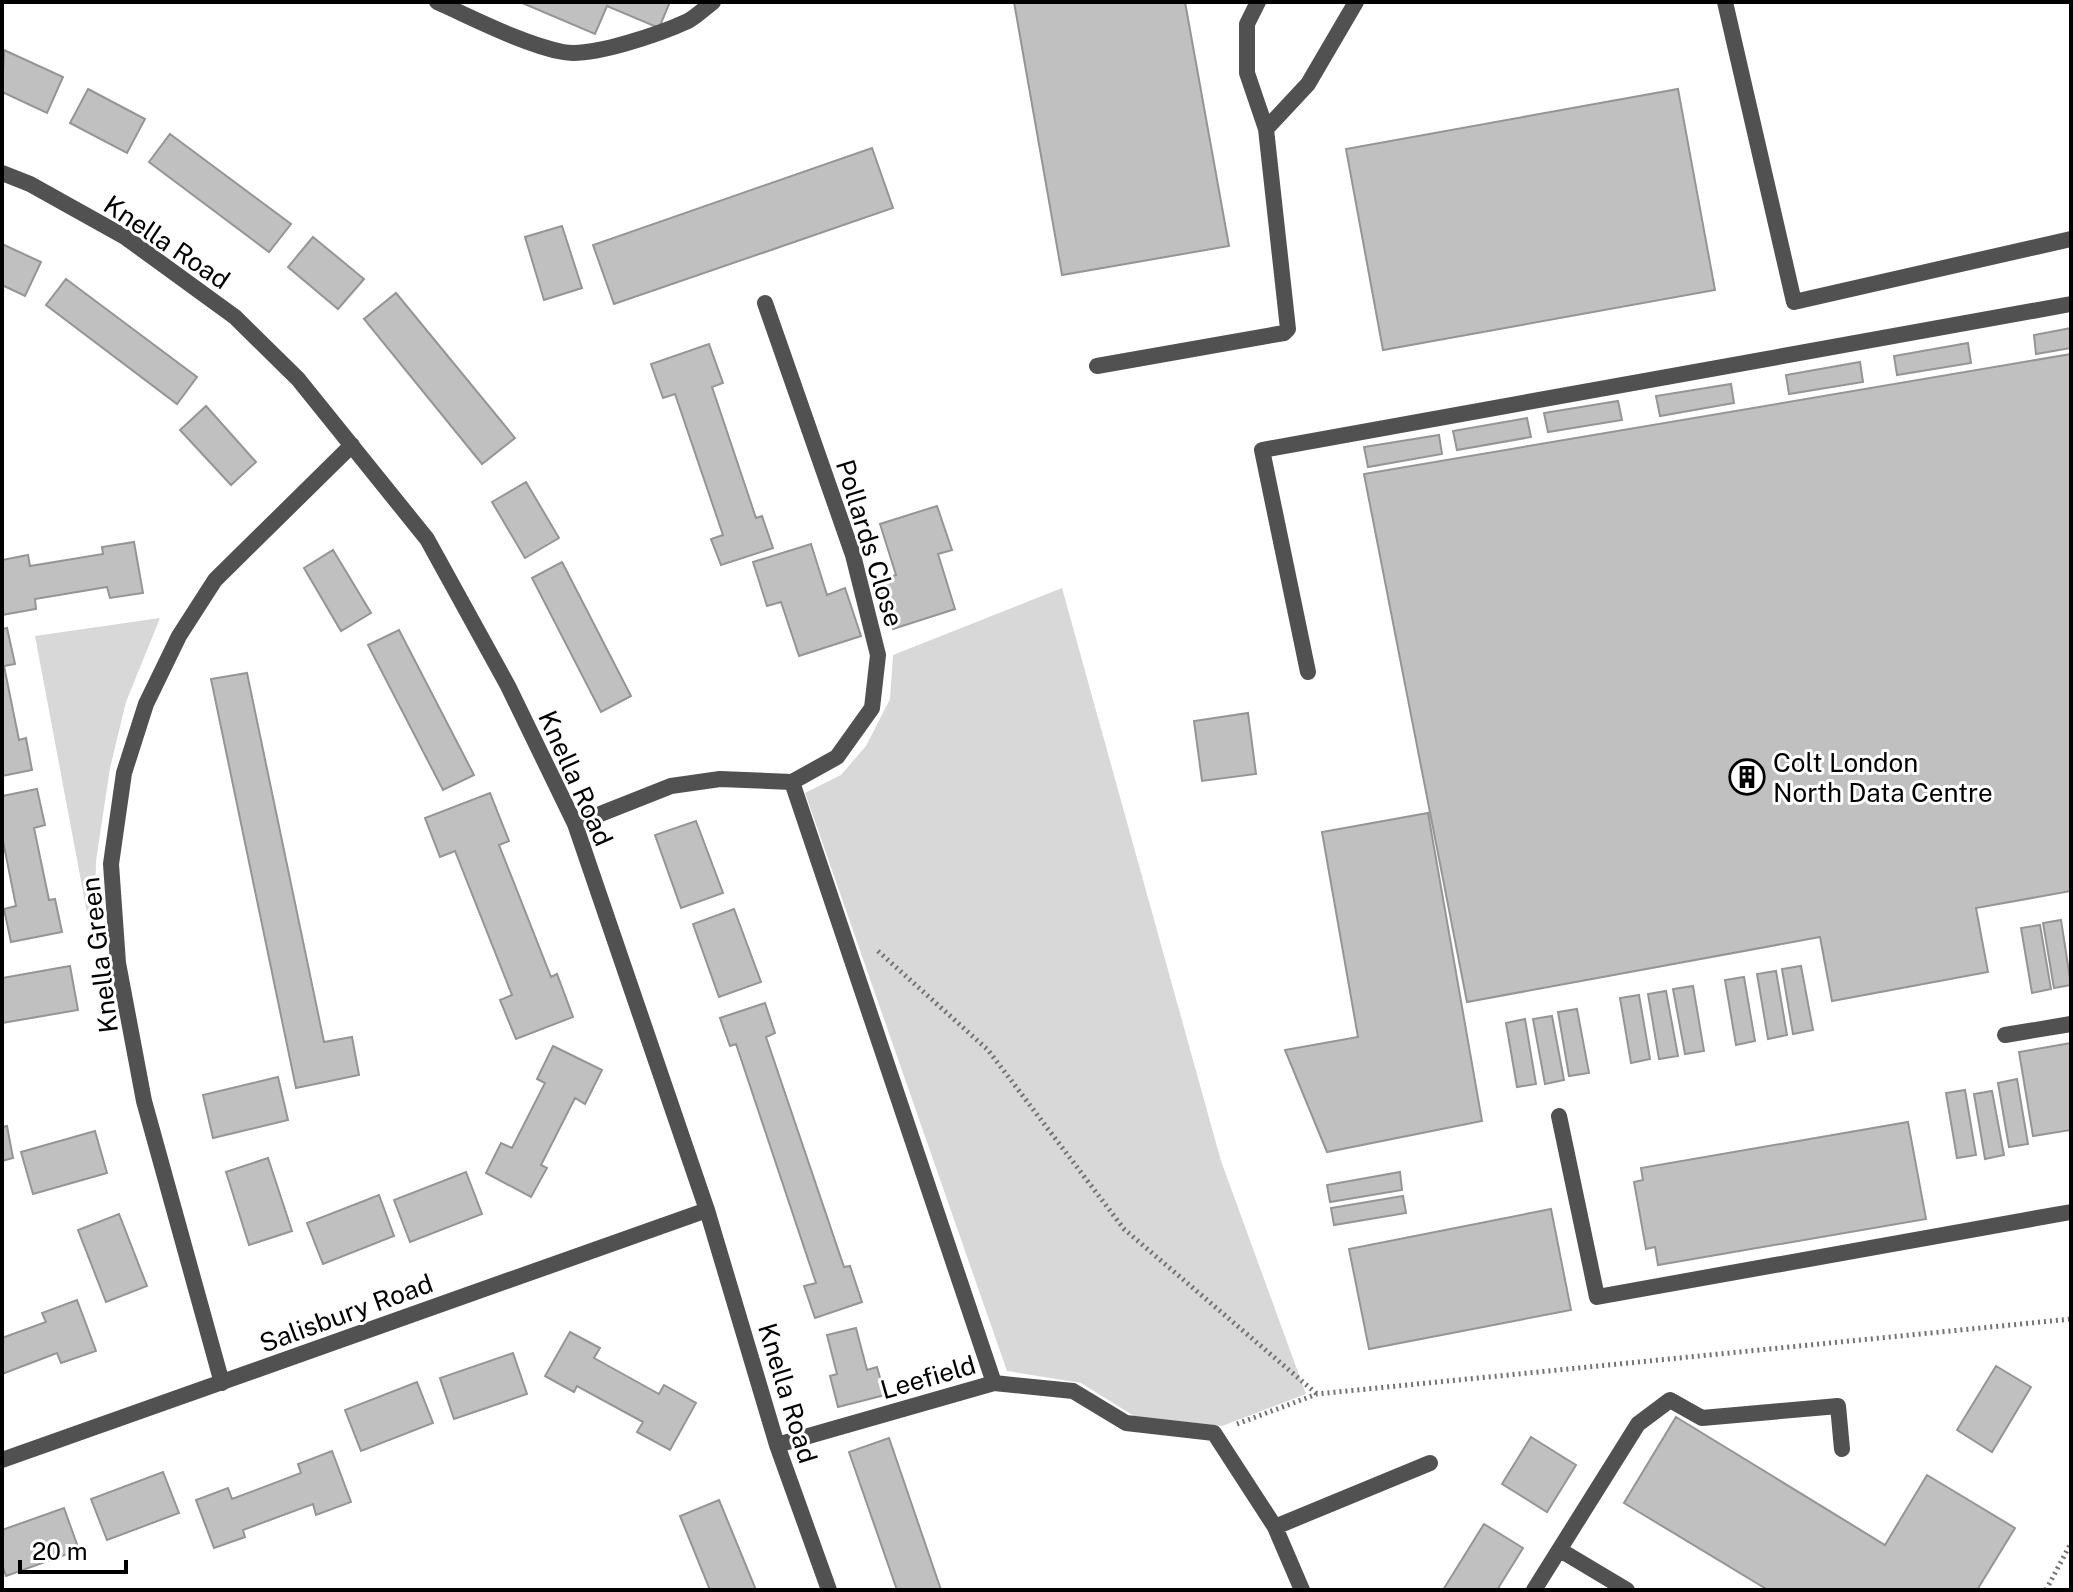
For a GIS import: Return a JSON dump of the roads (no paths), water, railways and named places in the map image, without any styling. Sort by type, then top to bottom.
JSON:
[{"type":"street","points":[[437,2],[565,53],[591,52],[639,39],[691,20],[713,2]]},
{"type":"street","points":[[1097,366],[1284,333],[1288,329],[1266,129],[1247,73],[1247,24],[1258,2]]},
{"type":"street","points":[[1266,129],[1308,84],[1356,2]]},
{"type":"street","points":[[1725,2],[1794,302],[2071,239]]},
{"type":"street","name":"Knella Road","points":[[2,173],[30,184],[125,237],[235,317],[298,379],[427,539],[508,686],[575,824],[707,1210],[777,1445],[829,1590]]},
{"type":"street","name":"Pollards Close","points":[[765,303],[853,555],[878,655],[872,708],[837,757],[792,782]]},
{"type":"street","points":[[1308,672],[1262,450],[2071,304]]},
{"type":"street","name":"Knella Green","points":[[222,1383],[144,1101],[118,963],[111,864],[124,773],[146,704],[179,636],[215,580],[352,445]]},
{"type":"street","points":[[575,824],[671,786],[720,779],[792,782],[994,1383]]},
{"type":"street","points":[[2005,1035],[2071,1024]]},
{"type":"street","points":[[1559,1116],[1597,1297],[2071,1212]]},
{"type":"street","name":"Salisbury Road","points":[[2,1460],[707,1210]]},
{"type":"street","name":"Leefield","points":[[777,1445],[994,1383],[1073,1391],[1126,1423],[1214,1433],[1275,1527]]},
{"type":"street","points":[[1534,1590],[1638,1424],[1670,1400],[1702,1418],[1838,1406],[1842,1449]]},
{"type":"street","points":[[1302,1590],[1275,1527],[1430,1463]]},
{"type":"street","points":[[1560,1550],[1627,1590]]},
{"type":"place","name":"Colt London North Data Centre","points":[[1747,777]]}]
